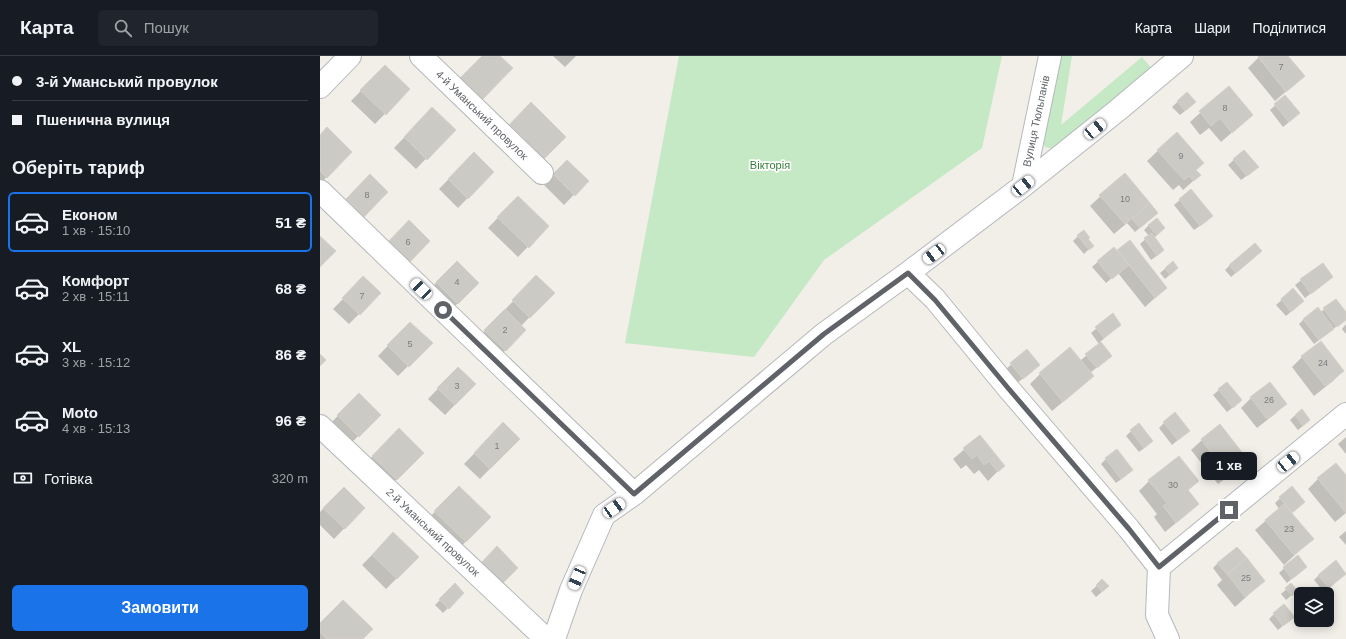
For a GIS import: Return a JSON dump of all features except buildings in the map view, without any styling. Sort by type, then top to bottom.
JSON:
[{"type":"street","points":[[320,87],[350,56]]},
{"type":"street","name":"4-й Уманський провулок","points":[[422,56],[542,173]]},
{"type":"street","name":"Вулиця Тюльпанів","points":[[1023,186],[1050,56]]},
{"type":"street","points":[[554,639],[571,590],[604,515],[634,494],[824,334],[1023,186],[1118,110],[1182,56]]},
{"type":"street","points":[[320,191],[634,494]]},
{"type":"street","points":[[908,273],[935,300],[1129,529],[1159,567],[1157,615],[1168,639]]},
{"type":"street","points":[[1159,567],[1346,414]]},
{"type":"street","name":"2-й Уманський провулок","points":[[320,426],[546,639]]},
{"type":"green space","name":"Вікторія","points":[[679,56],[1002,56],[982,148],[824,260],[754,357],[625,343]]},
{"type":"green space","points":[[1055,56],[1072,56],[1061,125],[1142,57],[1153,70],[1053,149],[1045,147],[1041,140]]},
{"type":"route","points":[[443,310],[634,494],[824,334],[908,273],[935,300],[1129,529],[1159,567],[1229,510]]}]
